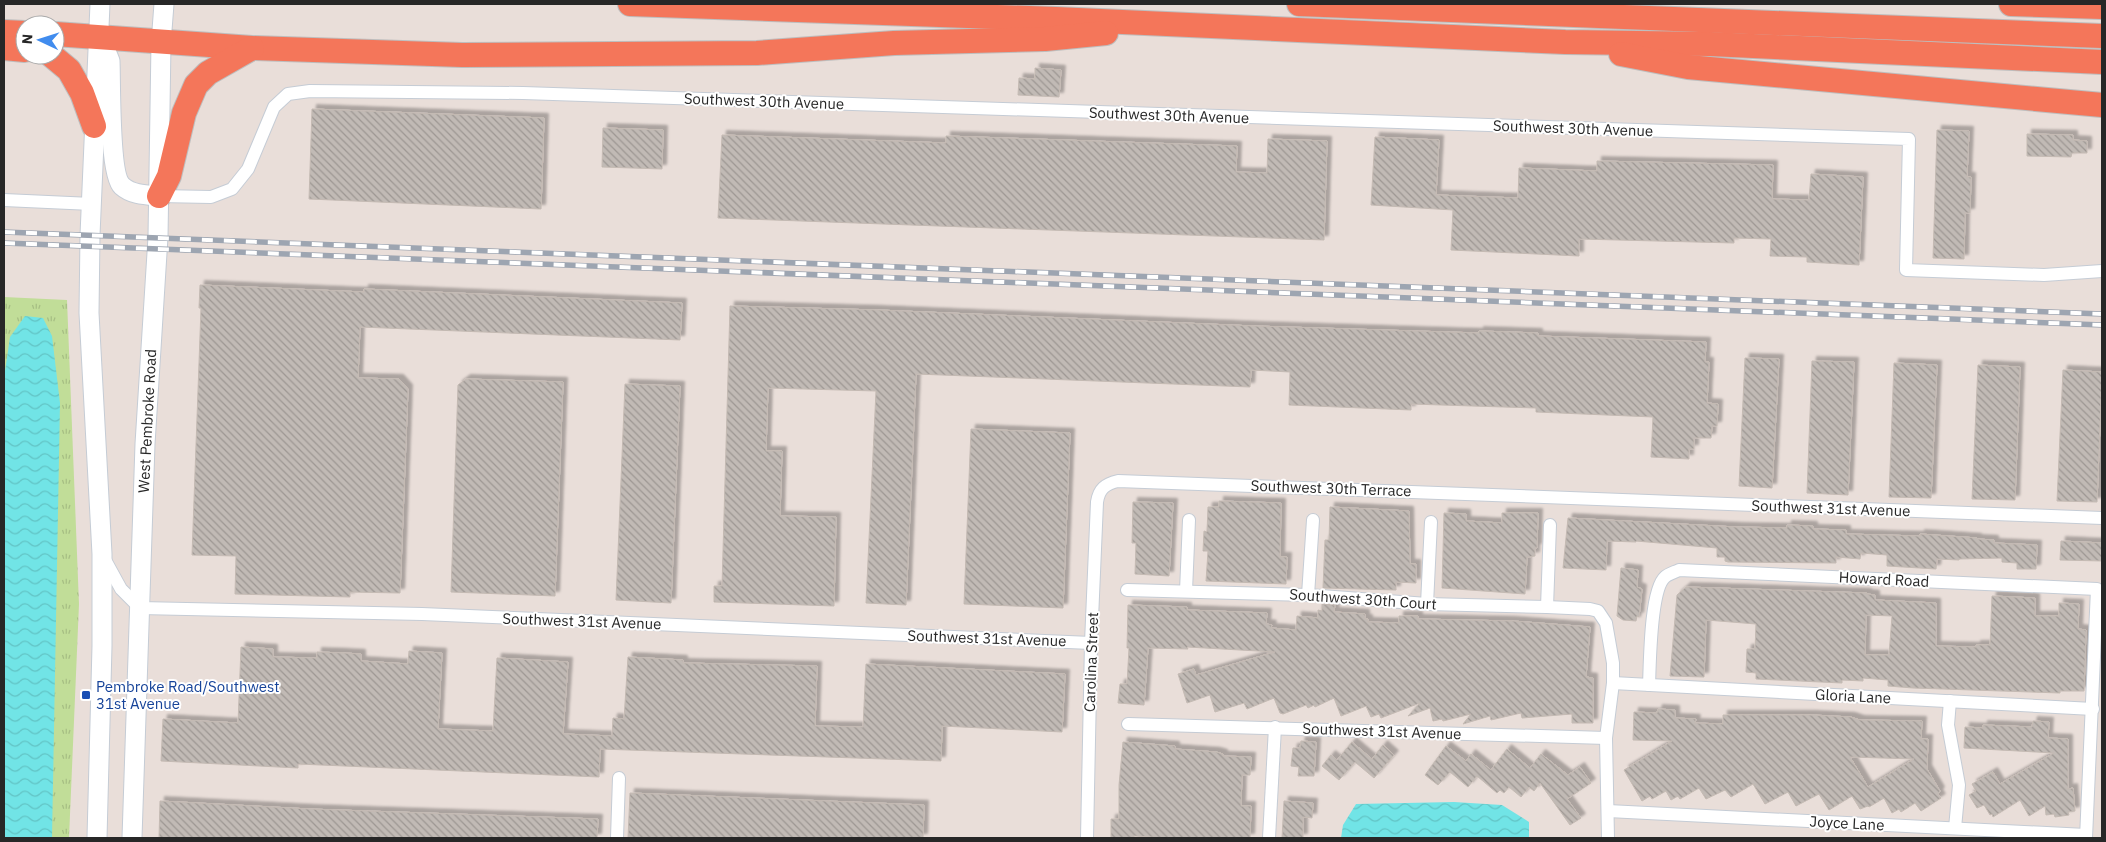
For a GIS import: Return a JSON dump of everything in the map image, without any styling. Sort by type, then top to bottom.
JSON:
[{"type":"highway","points":[[630,4],[1185,24],[1565,42],[1710,44],[2102,62]]},
{"type":"highway","points":[[1299,4],[2102,36]]},
{"type":"highway","points":[[2011,4],[2102,7]]},
{"type":"highway","points":[[65,34],[161,43],[252,48],[462,55],[757,53],[894,43],[1045,39],[1185,24]]},
{"type":"highway","points":[[1565,42],[1688,67],[2102,105]]},
{"type":"highway","points":[[159,196],[169,176],[184,113],[196,85],[215,69],[252,48]]},
{"type":"highway","points":[[62,65],[68,70],[82,93],[94,126]]},
{"type":"main road","points":[[96,838],[102,646],[102,554],[90,313],[94,126],[100,4]]},
{"type":"main road","name":"West Pembroke Road","points":[[132,838],[138,716],[145,444],[159,196],[161,43],[164,4]]},
{"type":"main road","points":[[99,36],[110,61],[114,165],[121,185],[134,193],[159,196]]},
{"type":"street","name":"Southwest 30th Avenue","points":[[159,196],[211,197],[232,189],[248,169],[274,107],[288,94],[310,92],[533,93],[1909,139],[1906,270],[2044,275],[2102,271]]},
{"type":"street","points":[[4,200],[92,204]]},
{"type":"street","name":"Southwest 30th Terrace","points":[[1103,487],[1118,481],[1559,497]]},
{"type":"street","name":"Carolina Street","points":[[1087,838],[1091,643],[1097,500],[1099,492],[1103,487]]},
{"type":"street","name":"Southwest 31st Avenue","points":[[1559,497],[2102,518]]},
{"type":"street","points":[[1186,591],[1189,520]]},
{"type":"street","points":[[1308,595],[1313,520]]},
{"type":"street","points":[[1428,604],[1431,522]]},
{"type":"street","points":[[1547,607],[1550,525]]},
{"type":"street","points":[[102,554],[121,589],[140,608]]},
{"type":"street","name":"Howard Road","points":[[1649,685],[1650,653],[1657,590],[1664,577],[1679,570],[2097,589],[2092,708]]},
{"type":"street","name":"Southwest 30th Court","points":[[1127,590],[1308,595],[1428,604],[1590,609],[1598,611],[1606,623],[1613,663],[1613,683]]},
{"type":"street","name":"Southwest 31st Avenue","points":[[140,608],[422,614],[1091,643]]},
{"type":"street","points":[[1608,838],[1606,738],[1613,683]]},
{"type":"street","name":"Gloria Lane","points":[[1613,683],[2092,708]]},
{"type":"street","points":[[1950,701],[1948,725],[1959,785],[1955,828]]},
{"type":"street","points":[[2086,836],[2092,708]]},
{"type":"street","name":"Southwest 31st Avenue","points":[[1128,724],[1606,738]]},
{"type":"street","points":[[1269,838],[1275,728]]},
{"type":"street","points":[[617,838],[619,778]]},
{"type":"street","name":"Joyce Lane","points":[[1608,811],[2086,836]]},
{"type":"green space","points":[[4,297],[67,300],[79,604],[69,838],[4,838]]},
{"type":"water","points":[[25,316],[43,318],[52,336],[60,403],[52,838],[5,838],[4,830],[4,378],[10,337]]},
{"type":"water","points":[[1454,802],[1502,805],[1529,822],[1529,838],[1341,838],[1343,825],[1356,804]]},
{"type":"building","points":[[1035,68],[1061,70],[1059,97],[1018,95],[1019,78],[1035,79]]},
{"type":"building","points":[[312,109],[544,118],[541,209],[309,199]]},
{"type":"building","points":[[603,128],[663,130],[662,169],[602,167]]},
{"type":"building","points":[[1937,130],[1969,131],[1967,177],[1971,177],[1970,213],[1965,213],[1964,259],[1933,258]]},
{"type":"building","points":[[2027,134],[2073,135],[2073,140],[2087,141],[2087,153],[2072,153],[2071,157],[2027,156]]},
{"type":"building","points":[[722,135],[946,143],[946,136],[1237,146],[1236,172],[1267,173],[1268,139],[1327,141],[1324,240],[718,218]]},
{"type":"building","points":[[1375,137],[1439,140],[1436,195],[1518,198],[1519,168],[1597,171],[1597,161],[1773,165],[1772,199],[1809,200],[1811,174],[1863,177],[1859,265],[1807,262],[1807,257],[1770,256],[1771,239],[1734,238],[1734,243],[1579,239],[1579,256],[1451,250],[1453,210],[1371,205]]},
{"type":"building","points":[[200,285],[364,292],[364,289],[682,303],[680,340],[360,327],[358,378],[399,379],[408,389],[400,593],[350,592],[350,597],[235,594],[236,556],[192,555],[201,308],[199,308]]},
{"type":"building","points":[[730,306],[878,310],[1254,326],[1538,333],[1538,336],[1706,342],[1705,362],[1709,362],[1707,403],[1718,404],[1717,426],[1712,426],[1711,438],[1694,438],[1694,449],[1689,449],[1689,459],[1651,457],[1653,417],[1536,412],[1536,408],[1411,404],[1411,410],[1289,405],[1290,372],[1251,370],[1250,387],[916,374],[906,605],[866,603],[876,391],[768,388],[766,451],[782,451],[780,516],[836,517],[834,606],[714,602],[714,586],[722,586]]},
{"type":"building","points":[[1745,358],[1779,359],[1772,488],[1739,486]]},
{"type":"building","points":[[1812,361],[1854,362],[1848,495],[1807,493]]},
{"type":"building","points":[[1894,363],[1937,365],[1931,498],[1889,497]]},
{"type":"building","points":[[1978,365],[2020,367],[2015,500],[1972,499]]},
{"type":"building","points":[[2063,370],[2102,372],[2097,502],[2057,501]]},
{"type":"building","points":[[466,379],[563,382],[555,596],[451,592],[458,385]]},
{"type":"building","points":[[625,384],[680,386],[671,603],[616,600]]},
{"type":"building","points":[[971,429],[1070,433],[1063,608],[964,604]]},
{"type":"building","points":[[1219,501],[1281,503],[1280,557],[1287,557],[1286,584],[1206,581],[1208,551],[1203,551],[1204,531],[1207,532],[1208,507],[1219,507]]},
{"type":"building","points":[[1133,502],[1173,503],[1169,576],[1135,574],[1136,543],[1132,543]]},
{"type":"building","points":[[1330,507],[1409,511],[1410,564],[1416,564],[1416,583],[1396,582],[1396,590],[1323,588],[1325,540],[1329,540]]},
{"type":"building","points":[[1444,513],[1466,514],[1466,521],[1502,523],[1502,513],[1538,513],[1537,548],[1535,548],[1535,556],[1527,557],[1525,594],[1442,588]]},
{"type":"building","points":[[1568,518],[1736,527],[1787,528],[1787,525],[1813,526],[1813,529],[1846,530],[1846,534],[1920,536],[1920,534],[1977,538],[1994,540],[1994,543],[2037,545],[2036,569],[2017,569],[2017,563],[2002,562],[2002,558],[1937,559],[1936,569],[1887,566],[1887,555],[1861,553],[1860,559],[1836,557],[1836,563],[1728,562],[1725,561],[1725,557],[1717,557],[1717,548],[1636,541],[1607,541],[1606,570],[1563,568]]},
{"type":"building","points":[[2061,541],[2102,543],[2102,561],[2060,560]]},
{"type":"building","points":[[1621,568],[1638,570],[1637,587],[1642,589],[1639,617],[1637,616],[1636,621],[1623,620],[1617,616]]},
{"type":"building","points":[[1686,587],[1867,593],[1875,595],[1875,600],[1936,603],[1936,646],[1976,647],[1976,645],[1990,645],[1992,596],[2035,598],[2035,616],[2059,616],[2059,603],[2079,604],[2078,629],[2086,630],[2084,691],[2060,691],[2060,693],[1913,688],[1888,686],[1888,680],[1863,678],[1863,681],[1842,680],[1842,683],[1756,679],[1756,673],[1746,672],[1747,649],[1755,649],[1756,624],[1706,620],[1704,677],[1670,676],[1677,595]],"holes":[[[1866,615],[1892,616],[1889,655],[1865,655]]]},
{"type":"building","points":[[1322,604],[1335,605],[1334,612],[1365,614],[1365,619],[1368,619],[1368,622],[1399,623],[1399,616],[1418,616],[1418,619],[1513,621],[1590,627],[1586,677],[1593,678],[1593,723],[1572,723],[1572,714],[1522,718],[1521,713],[1491,720],[1490,716],[1463,724],[1471,714],[1443,721],[1442,719],[1433,721],[1430,708],[1408,716],[1420,703],[1381,718],[1379,714],[1371,717],[1366,706],[1341,716],[1334,698],[1315,707],[1314,705],[1308,708],[1306,705],[1283,714],[1280,713],[1274,698],[1247,709],[1244,703],[1215,712],[1210,695],[1187,703],[1178,674],[1194,669],[1196,675],[1275,652],[1187,647],[1188,649],[1148,648],[1144,705],[1118,703],[1120,684],[1127,684],[1129,648],[1127,648],[1128,605],[1187,607],[1187,610],[1267,613],[1266,624],[1272,625],[1271,628],[1296,630],[1297,616],[1318,618],[1318,610],[1322,611]]},
{"type":"building","points":[[241,647],[273,649],[273,657],[317,658],[317,652],[344,653],[361,654],[361,661],[408,664],[409,651],[442,653],[438,729],[493,731],[497,658],[568,662],[563,734],[612,736],[613,718],[624,719],[628,657],[683,660],[683,663],[817,666],[815,726],[863,727],[866,664],[1065,674],[1062,732],[942,726],[941,761],[600,749],[599,777],[298,764],[298,768],[161,761],[163,719],[238,723]]},
{"type":"building","points":[[1658,709],[1675,710],[1675,718],[1696,719],[1695,723],[1723,724],[1723,715],[1812,715],[1851,717],[1860,720],[1922,721],[1921,739],[1928,739],[1927,769],[1940,791],[1938,794],[1941,798],[1921,811],[1915,803],[1901,812],[1899,809],[1892,813],[1884,798],[1869,807],[1860,809],[1852,796],[1829,810],[1819,794],[1796,806],[1788,792],[1765,804],[1753,784],[1731,797],[1725,790],[1706,799],[1699,788],[1680,799],[1678,796],[1671,800],[1666,791],[1652,799],[1650,796],[1642,801],[1624,770],[1672,741],[1633,740],[1634,712],[1657,713]],"holes":[[[1850,757],[1914,759],[1868,787]]]},
{"type":"building","points":[[2033,721],[2049,722],[2048,738],[2068,739],[2068,789],[2073,788],[2075,811],[2068,812],[2069,815],[2055,817],[2054,814],[2046,815],[2045,806],[2029,816],[2020,800],[1993,817],[1984,805],[1977,808],[1969,795],[1976,791],[1972,784],[1993,772],[2000,784],[2054,753],[1964,748],[1965,727],[1983,728],[1983,725],[2032,727]]},
{"type":"building","points":[[1301,741],[1316,742],[1314,776],[1298,776],[1299,767],[1291,766],[1293,748],[1300,748]]},
{"type":"building","points":[[1123,742],[1175,746],[1175,749],[1216,752],[1223,754],[1223,756],[1251,757],[1250,775],[1242,775],[1241,806],[1251,806],[1250,838],[1134,836],[1134,838],[1111,838],[1111,819],[1119,819],[1119,785]]},
{"type":"building","points":[[1352,742],[1372,759],[1383,745],[1394,755],[1374,778],[1355,762],[1339,780],[1322,766],[1331,755],[1337,760]]},
{"type":"building","points":[[1446,746],[1466,761],[1471,754],[1491,770],[1507,749],[1530,768],[1541,754],[1568,775],[1580,767],[1591,783],[1567,799],[1581,818],[1570,825],[1540,783],[1534,791],[1529,787],[1521,797],[1509,787],[1504,793],[1500,790],[1497,793],[1477,776],[1468,787],[1450,772],[1438,785],[1425,775]]},
{"type":"building","points":[[630,793],[924,805],[923,838],[628,838]]},
{"type":"building","points":[[160,801],[309,809],[598,819],[597,838],[159,838]]},
{"type":"building","points":[[1284,801],[1313,803],[1312,818],[1303,817],[1303,838],[1282,838]]},
{"type":"railway","points":[[4,232],[2102,314]]},
{"type":"railway","points":[[4,243],[2102,325]]},
{"type":"place","name":"Pembroke Road/Southwest 31st Avenue","points":[[86,695]]}]
